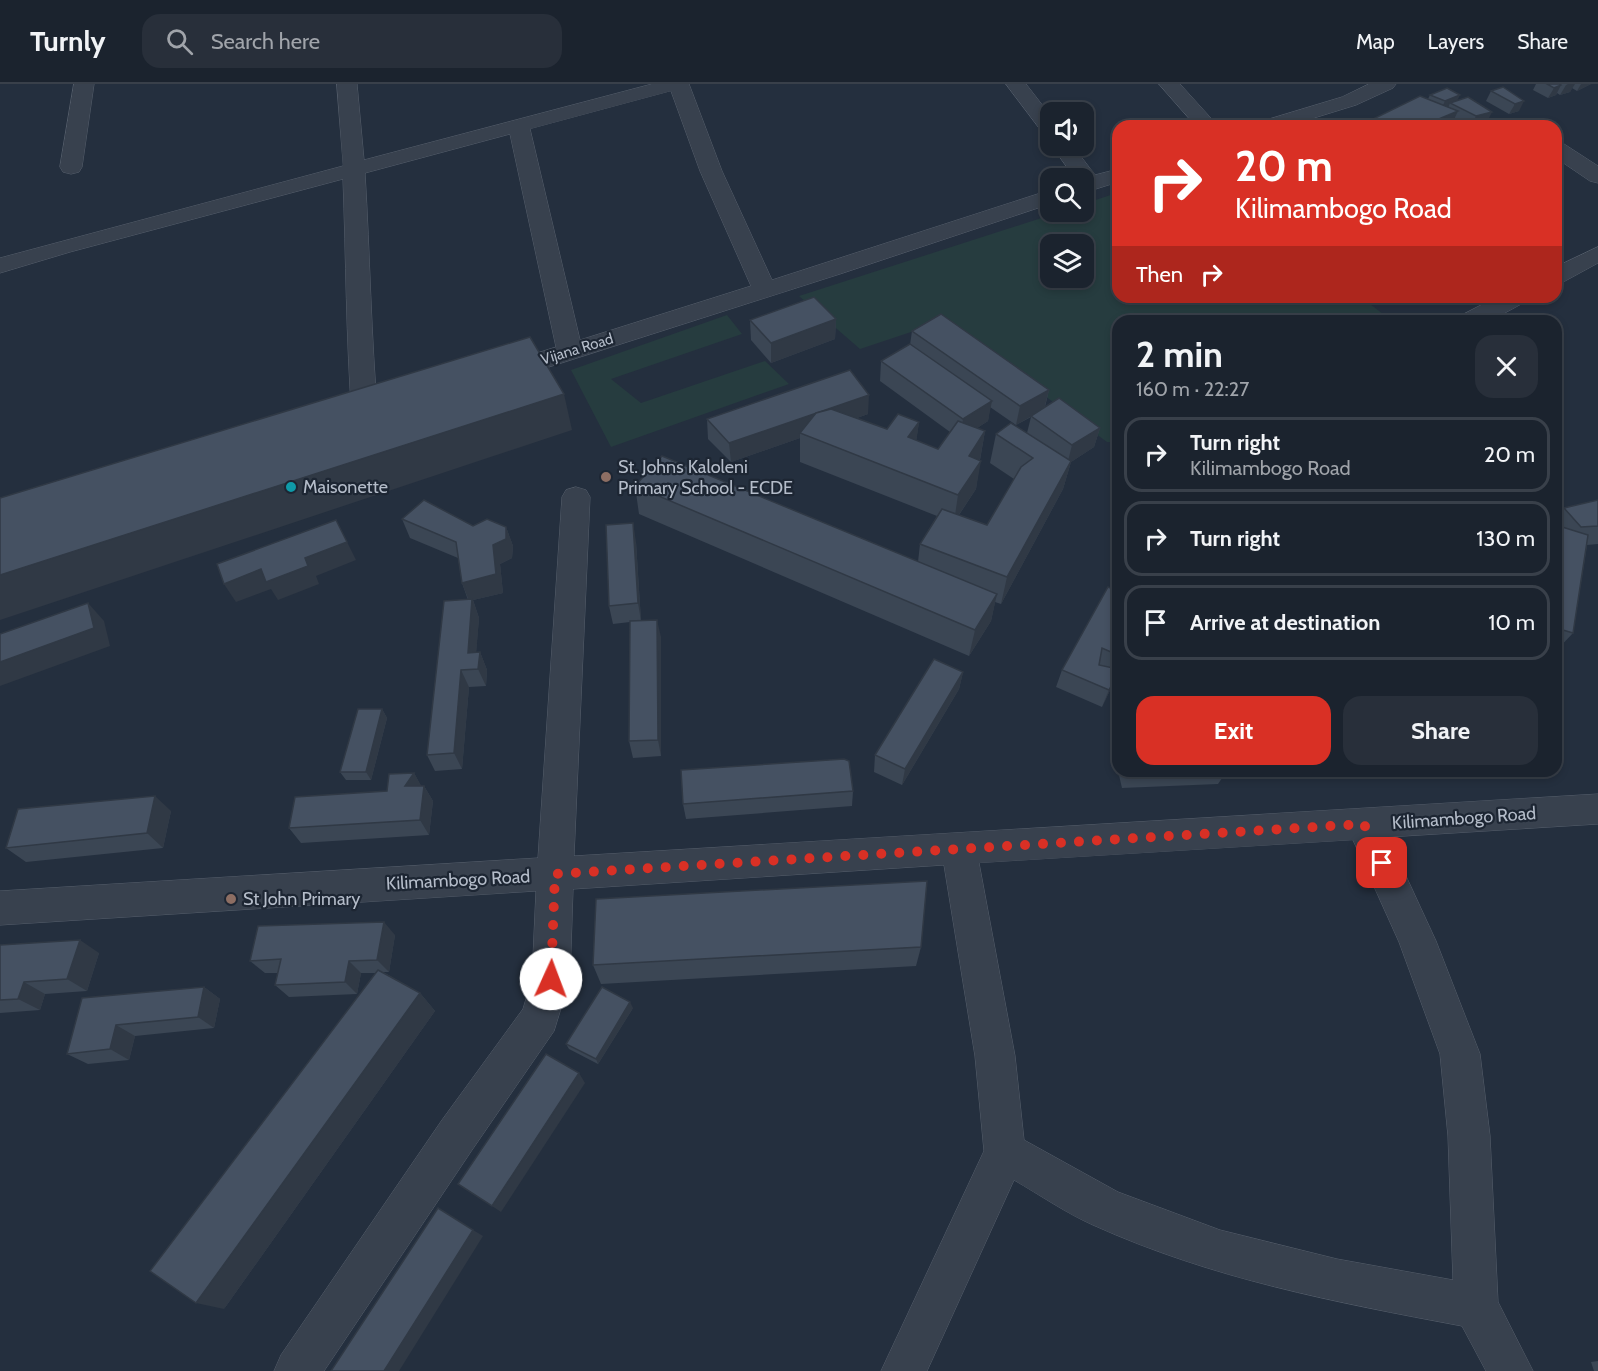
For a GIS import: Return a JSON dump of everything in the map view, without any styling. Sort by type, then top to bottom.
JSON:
[{"type":"street","points":[[71,167],[84,84]]},
{"type":"street","points":[[346,84],[354,169],[360,295],[359,340],[364,418]]},
{"type":"street","points":[[0,266],[677,84],[711,171],[765,290]]},
{"type":"street","points":[[1016,84],[1040,116]]},
{"type":"street","points":[[1169,84],[1202,120]]},
{"type":"street","points":[[1332,84],[1348,100]]},
{"type":"street","points":[[1285,120],[1348,100],[1386,84]]},
{"type":"street","points":[[519,126],[570,351]]},
{"type":"street","points":[[1562,153],[1598,176]]},
{"type":"street","points":[[1094,183],[1112,177]]},
{"type":"street","name":"Vijana Road","points":[[476,382],[1040,200]]},
{"type":"street","points":[[1562,273],[1598,254]]},
{"type":"street","points":[[1482,315],[1505,303]]},
{"type":"street","points":[[297,1371],[457,1135],[540,1018],[551,979],[576,497]]},
{"type":"street","name":"Kilimambogo Road","points":[[0,908],[1598,809]]},
{"type":"street","points":[[1364,824],[1417,941],[1460,1054],[1469,1136],[1476,1306],[1509,1371]]},
{"type":"street","points":[[904,1371],[1005,1152],[995,1056],[959,850]]},
{"type":"street","points":[[1005,1152],[1106,1209],[1220,1251],[1337,1281],[1476,1306]]},
{"type":"green space","points":[[1112,195],[1112,303],[1369,303],[1384,315],[1112,315],[1112,442],[1107,442],[944,321],[860,349],[799,296],[1040,218],[1040,222],[1094,222],[1094,200]]},
{"type":"green space","points":[[727,315],[742,334],[611,379],[641,403],[765,361],[789,384],[611,447],[571,370]]},
{"type":"building","points":[[1547,84],[1560,84],[1561,85],[1554,88]]},
{"type":"building","points":[[1503,87],[1524,101],[1515,104],[1491,91]]},
{"type":"building","points":[[1447,88],[1460,95],[1445,101],[1430,95]]},
{"type":"building","points":[[1420,96],[1458,111],[1436,120],[1371,120]]},
{"type":"building","points":[[1468,97],[1492,112],[1476,116],[1450,103]]},
{"type":"building","points":[[814,297],[836,319],[771,343],[750,320]]},
{"type":"building","points":[[941,314],[1049,390],[1020,406],[912,331]]},
{"type":"building","points":[[530,337],[564,394],[0,575],[0,498]]},
{"type":"building","points":[[910,344],[992,401],[963,419],[881,361]]},
{"type":"building","points":[[850,370],[869,395],[729,443],[707,419]]},
{"type":"building","points":[[1059,398],[1100,428],[1072,445],[1031,416]]},
{"type":"building","points":[[831,409],[887,429],[898,414],[919,422],[908,437],[938,449],[958,421],[985,431],[969,456],[981,461],[958,495],[800,433],[816,413]]},
{"type":"building","points":[[1011,423],[1071,461],[1007,577],[920,544],[942,509],[987,525],[1021,467],[1033,458],[996,434]]},
{"type":"building","points":[[662,456],[997,594],[975,630],[635,486]]},
{"type":"building","points":[[424,500],[473,526],[487,519],[506,527],[506,539],[493,545],[496,574],[462,583],[456,542],[402,519]]},
{"type":"building","points":[[1598,500],[1598,526],[1581,527],[1564,508]]},
{"type":"building","points":[[336,520],[347,542],[305,558],[308,566],[266,582],[261,569],[224,584],[217,564]]},
{"type":"building","points":[[633,523],[638,603],[609,606],[606,525]]},
{"type":"building","points":[[1562,527],[1588,535],[1573,633],[1562,630]]},
{"type":"building","points":[[1108,587],[1112,589],[1112,652],[1102,648],[1099,665],[1112,668],[1112,684],[1109,690],[1062,670]]},
{"type":"building","points":[[472,599],[468,653],[480,652],[478,669],[461,670],[454,753],[427,755],[444,601]]},
{"type":"building","points":[[88,603],[94,628],[0,662],[0,634]]},
{"type":"building","points":[[657,620],[658,740],[629,741],[630,621]]},
{"type":"building","points":[[934,659],[963,672],[905,769],[875,755]]},
{"type":"building","points":[[358,709],[382,709],[366,772],[340,772]]},
{"type":"building","points":[[844,759],[849,761],[853,791],[683,804],[681,770]]},
{"type":"building","points":[[414,773],[405,786],[424,786],[420,820],[289,828],[295,797],[387,791],[389,774]]},
{"type":"building","points":[[155,796],[147,833],[6,848],[18,809]]},
{"type":"building","points":[[927,881],[921,947],[593,965],[596,899]]},
{"type":"building","points":[[384,922],[377,960],[349,961],[345,982],[275,985],[281,959],[250,961],[258,926]]},
{"type":"building","points":[[80,940],[67,979],[24,982],[18,999],[0,1000],[0,945]]},
{"type":"building","points":[[378,970],[420,993],[196,1303],[150,1271]]},
{"type":"building","points":[[204,987],[198,1017],[116,1025],[110,1049],[67,1054],[82,998]]},
{"type":"building","points":[[602,987],[630,1002],[596,1059],[566,1044]]},
{"type":"building","points":[[546,1054],[579,1073],[492,1206],[458,1184]]},
{"type":"building","points":[[438,1208],[473,1230],[384,1371],[331,1371]]},
{"type":"place","name":"St. Johns Kaloleni Primary School - ECDE","points":[[606,477]]},
{"type":"place","name":"Maisonette","points":[[291,487]]},
{"type":"place","name":"St John Primary","points":[[231,899]]},
{"type":"route","points":[[551,979],[555,874],[1364,824],[1382,863]]}]
